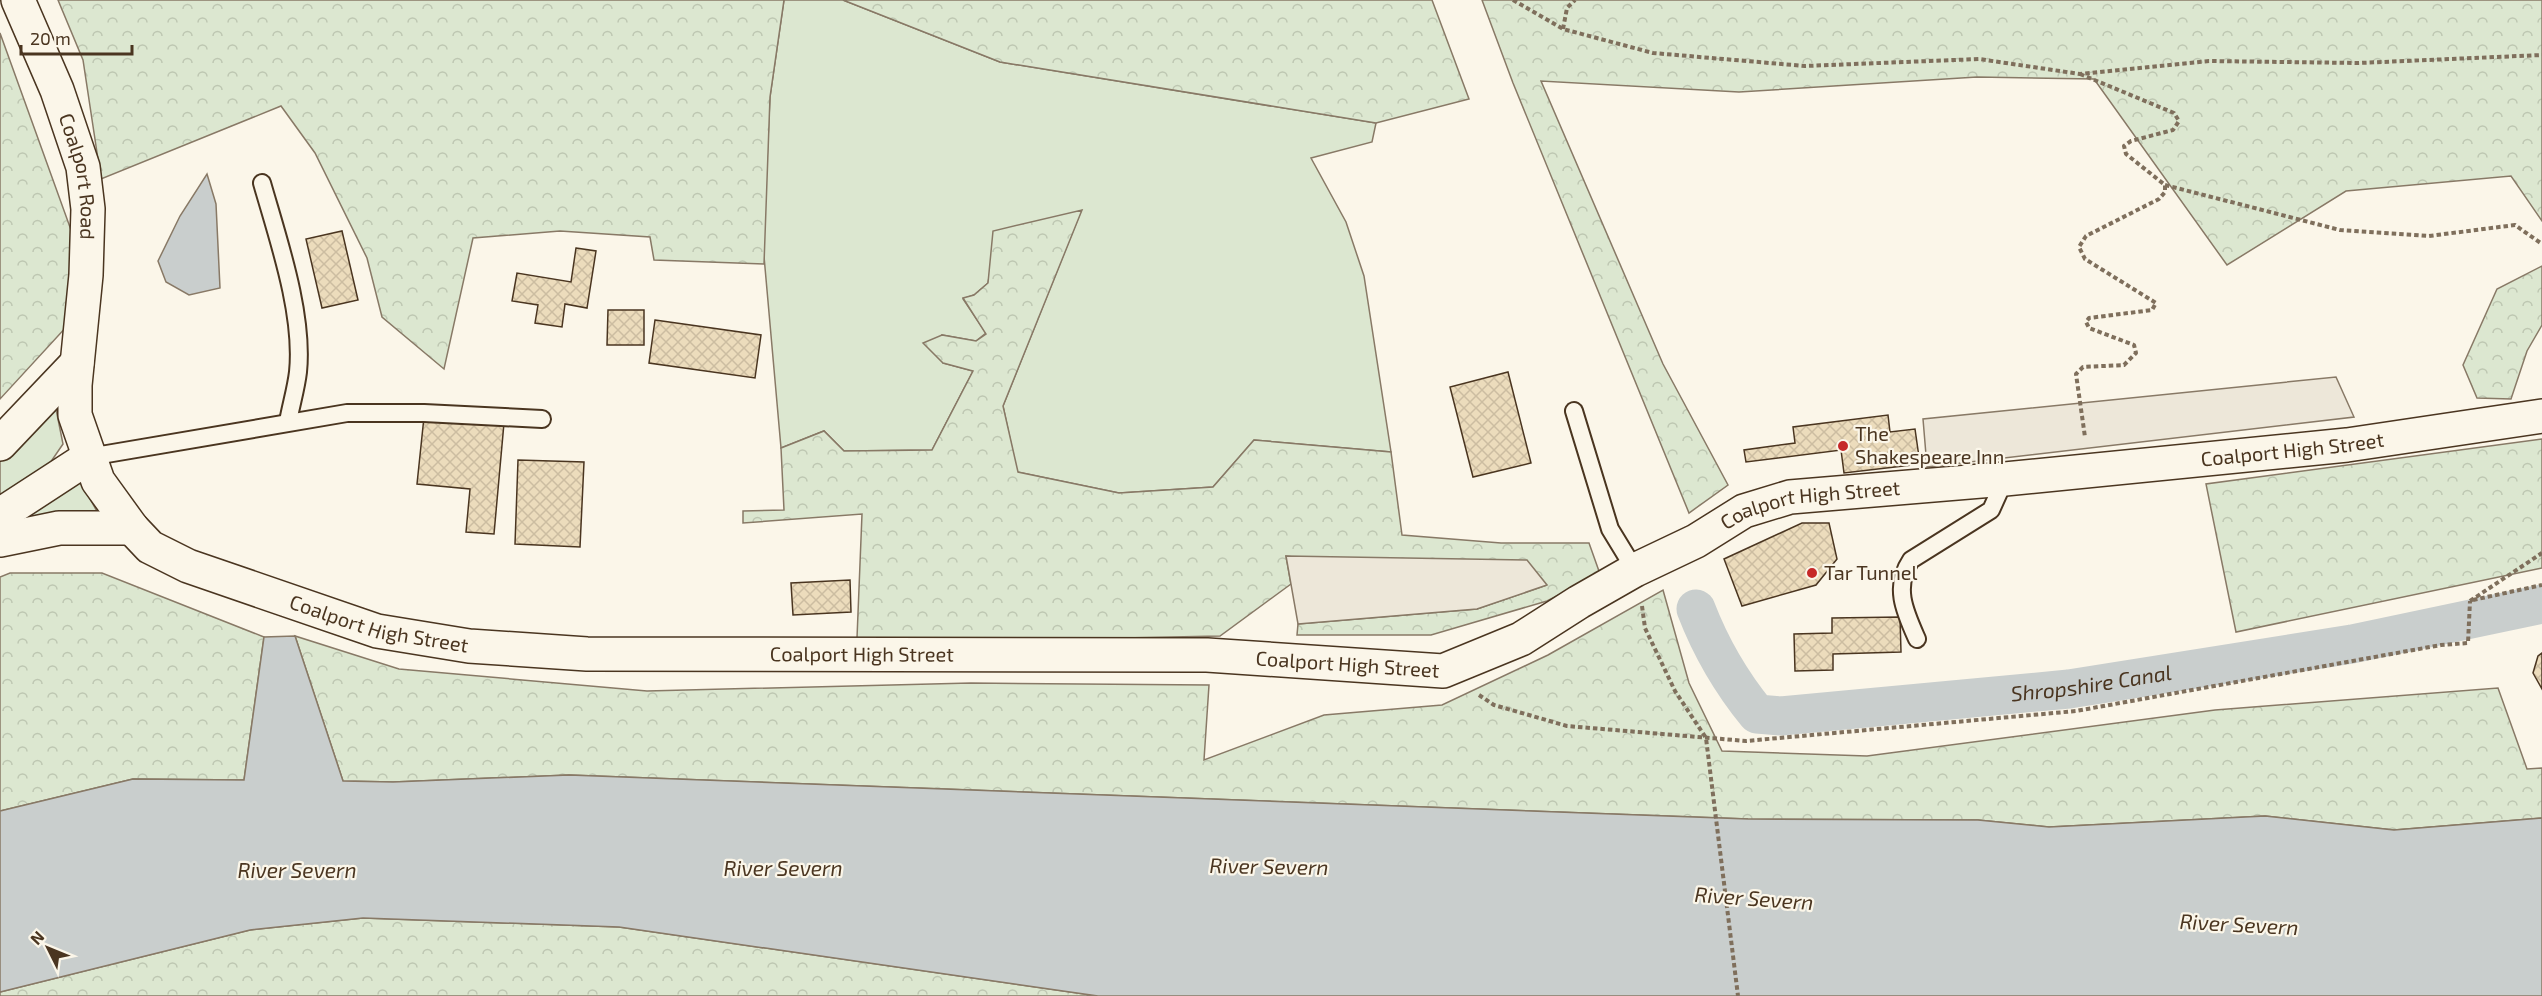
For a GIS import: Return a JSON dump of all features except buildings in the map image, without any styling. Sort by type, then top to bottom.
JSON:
[{"type":"street","name":"Coalport Road","points":[[18,0],[57,90],[83,167],[88,209],[86,275],[77,363]]},
{"type":"street","points":[[0,444],[77,363]]},
{"type":"street","name":"Coalport High Street","points":[[77,363],[75,415],[98,481],[132,528],[150,547],[188,566],[377,631],[469,645],[587,654],[1207,655],[1443,671],[1521,639],[1635,570],[1696,541],[1744,512],[1790,497],[2005,479],[2347,445],[2542,416]]},
{"type":"street","points":[[0,515],[89,457]]},
{"type":"street","points":[[0,540],[59,528],[132,528]]},
{"type":"lane","points":[[262,183],[289,280],[296,332],[298,370],[288,422]]},
{"type":"lane","points":[[1574,411],[1610,529],[1635,570]]},
{"type":"lane","points":[[89,457],[347,413],[424,413],[542,419]]},
{"type":"lane","points":[[1917,639],[1901,593],[1902,573],[1911,561],[1991,510],[2005,479]]},
{"type":"path","points":[[1513,0],[1563,29],[1653,53],[1805,66],[1979,59],[2080,74],[2174,113],[2179,122],[2173,130],[2130,141],[2124,146],[2126,154],[2165,185],[2340,230],[2429,236],[2515,225],[2542,244]]},
{"type":"path","points":[[1563,29],[1567,9],[1575,0]]},
{"type":"path","points":[[2080,74],[2209,61],[2359,63],[2542,55]]},
{"type":"path","points":[[2090,470],[2076,374],[2084,367],[2106,368],[2124,365],[2136,353],[2134,345],[2089,328],[2086,322],[2089,318],[2152,310],[2156,303],[2085,259],[2079,247],[2086,236],[2159,199],[2165,192],[2165,185]]},
{"type":"path","points":[[2470,601],[2542,553]]},
{"type":"path","points":[[2470,601],[2542,585]]},
{"type":"path","points":[[1443,671],[1494,705],[1567,726],[1746,741],[2076,711],[2441,645],[2468,643],[2470,601]]},
{"type":"path","points":[[1645,628],[1674,691],[1706,738],[1738,996]]},
{"type":"green space","points":[[58,0],[784,0],[770,97],[764,264],[654,260],[650,237],[560,231],[473,238],[444,369],[382,317],[367,258],[315,153],[281,106],[101,179],[83,60]]},
{"type":"green space","points":[[784,0],[843,0],[1000,62],[1376,123],[1372,142],[1311,158],[1346,222],[1364,276],[1391,452],[1254,440],[1213,487],[1119,493],[1017,472],[1003,406],[1081,211],[991,266],[988,283],[974,295],[963,299],[986,333],[976,341],[942,335],[943,363],[973,371],[932,450],[844,451],[824,431],[781,448],[763,245],[770,97]]},
{"type":"green space","points":[[843,0],[1432,0],[1469,99],[1376,123],[1000,62]]},
{"type":"green space","points":[[1482,0],[2542,0],[2542,221],[2511,176],[2346,191],[2227,265],[2094,79],[1977,77],[1739,92],[1541,81],[1663,364],[1728,485],[1689,513],[1513,83]]},
{"type":"green space","points":[[0,33],[75,241],[69,324],[0,399]]},
{"type":"green space","points":[[1082,210],[1003,406],[1018,472],[1119,493],[1213,487],[1254,440],[1391,452],[1402,535],[1501,543],[1589,543],[1600,574],[1547,601],[1431,635],[1297,635],[1298,624],[1477,609],[1547,585],[1286,556],[1291,584],[1220,636],[1074,639],[857,638],[862,514],[743,523],[743,511],[784,510],[781,448],[824,431],[844,451],[932,450],[973,371],[943,363],[923,343],[942,335],[976,341],[986,334],[963,298],[974,295],[988,283],[993,231]]},
{"type":"green space","points":[[2542,266],[2542,325],[2527,351],[2511,399],[2477,398],[2463,365],[2497,289]]},
{"type":"green space","points":[[56,409],[63,444],[50,463],[0,504],[0,459]]},
{"type":"green space","points":[[2542,439],[2542,568],[2236,632],[2206,484]]},
{"type":"green space","points":[[78,477],[99,515],[17,521]]},
{"type":"green space","points":[[10,573],[102,573],[264,637],[244,780],[133,779],[0,811],[0,577]]},
{"type":"green space","points":[[1663,590],[1689,683],[1722,751],[1867,756],[2215,710],[2498,688],[2527,769],[2542,768],[2542,818],[2394,830],[2265,816],[2049,827],[1978,820],[1748,819],[569,775],[393,782],[343,781],[295,636],[399,669],[647,691],[971,683],[1209,685],[1204,760],[1324,715],[1442,705],[1548,655]]},
{"type":"green space","points":[[363,918],[619,927],[1098,996],[0,996],[0,992],[250,930]]},
{"type":"shaded area","points":[[2336,377],[2354,417],[1927,467],[1923,419]]},
{"type":"shaded area","points":[[1286,556],[1527,560],[1547,585],[1477,609],[1298,624]]},
{"type":"water","points":[[207,174],[216,204],[220,288],[189,295],[166,282],[158,261],[180,216]]},
{"type":"water","name":"River Severn","points":[[295,636],[343,781],[393,782],[569,775],[1748,819],[1978,820],[2049,827],[2265,816],[2394,830],[2542,818],[2542,996],[1098,996],[619,927],[363,918],[250,930],[0,992],[0,811],[133,779],[244,780],[264,637]]},
{"type":"waterway","name":"Shropshire Canal","points":[[1696,609],[1722,664],[1757,714],[1781,716],[2069,689],[2352,644],[2542,604]]},
{"type":"place","name":"The Shakespeare Inn","points":[[1843,446]]},
{"type":"place","name":"Tar Tunnel","points":[[1812,573]]}]
